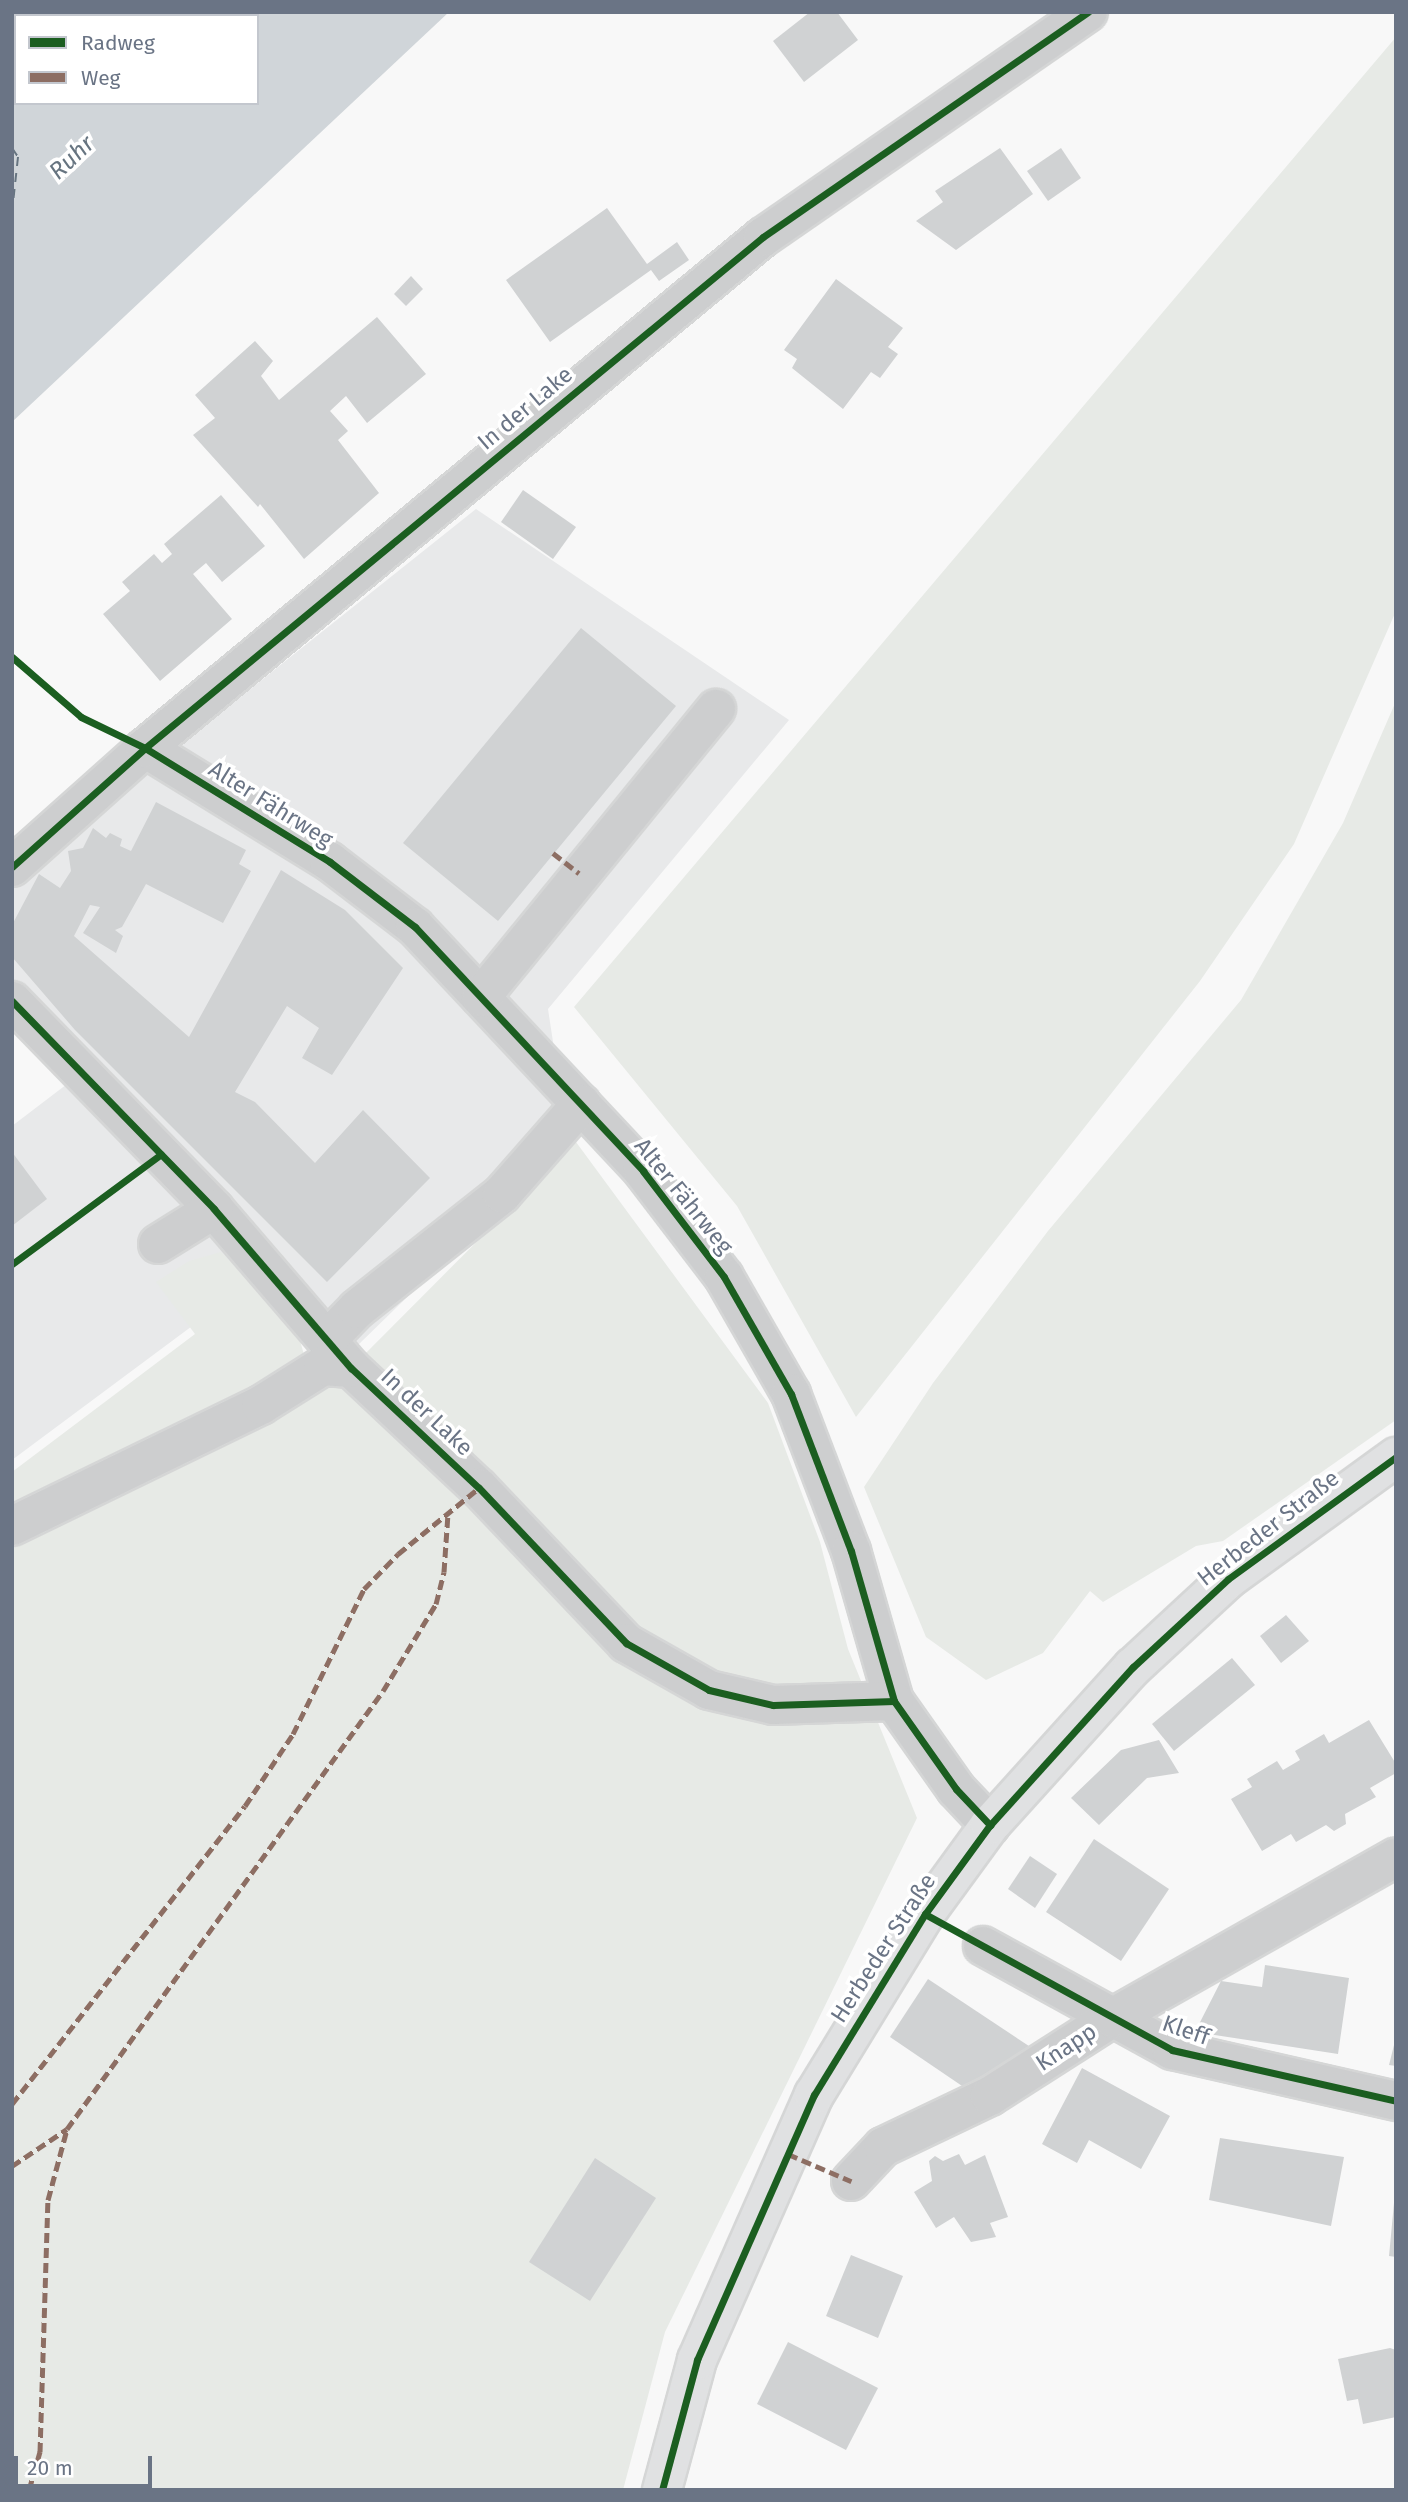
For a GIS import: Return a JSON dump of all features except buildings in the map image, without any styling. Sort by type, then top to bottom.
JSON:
[{"type":"main road","name":"Herbeder Straße","points":[[662,2490],[697,2360],[814,2095],[925,1914],[989,1825],[1133,1667],[1228,1579],[1396,1457]]},
{"type":"street","name":"In der Lake","points":[[12,867],[145,748],[763,237],[1088,12]]},
{"type":"street","points":[[481,997],[716,709]]},
{"type":"street","name":"Alter Fährweg","points":[[145,748],[330,862],[415,927],[643,1171],[724,1277],[791,1394],[851,1550],[894,1701],[956,1789],[989,1825]]},
{"type":"street","name":"In der Lake","points":[[12,1001],[214,1209],[339,1354],[479,1488],[626,1643],[709,1690],[773,1705],[894,1701]]},
{"type":"street","points":[[12,1526],[261,1405],[323,1366],[339,1354],[374,1295],[502,1194],[581,1104]]},
{"type":"street","points":[[158,1244],[214,1209]]},
{"type":"street","name":"Knapp","points":[[851,2181],[884,2147],[990,2096],[1112,2018],[1396,1857]]},
{"type":"street","name":"Kleff","points":[[983,1945],[1172,2050],[1396,2101]]},
{"type":"shaded area","points":[[1396,37],[1396,611],[1294,844],[1200,981],[856,1417],[737,1206],[574,1007]]},
{"type":"shaded area","points":[[476,509],[789,720],[548,1009],[568,1140],[357,1346],[278,1262],[12,1460],[12,1126],[92,1065],[12,983],[12,879]]},
{"type":"shaded area","points":[[1396,701],[1396,1420],[1223,1541],[1196,1546],[1103,1602],[1090,1591],[1043,1653],[986,1680],[926,1637],[864,1487],[933,1383],[1048,1231],[1241,1000],[1343,823]]},
{"type":"shaded area","points":[[576,1142],[768,1403],[820,1542],[848,1649],[917,1818],[665,2332],[623,2490],[12,2490],[12,1472],[195,1334],[156,1282],[189,1261],[221,1252],[296,1326],[306,1362],[351,1368]]},
{"type":"water","name":"Ruhr","points":[[12,12],[449,12],[12,422]]},
{"type":"ferry route","points":[[176,14],[179,12]]},
{"type":"ferry route","points":[[12,148],[18,157],[12,212]]},
{"type":"marked path","points":[[553,853],[579,873]]},
{"type":"marked path","points":[[12,2104],[245,1806],[293,1734],[364,1589],[398,1554],[479,1488]]},
{"type":"marked path","points":[[12,2166],[67,2129],[383,1691],[436,1604],[444,1572],[448,1514]]},
{"type":"marked path","points":[[29,2490],[40,2452],[48,2200],[67,2129]]},
{"type":"marked path","points":[[788,2154],[851,2181]]},
{"type":"cycle path","points":[[12,867],[145,748],[763,237],[1088,12]]},
{"type":"cycle path","points":[[12,657],[81,717],[145,748],[330,862],[415,927],[643,1171],[724,1277],[791,1394],[851,1551],[894,1701],[956,1789],[990,1825]]},
{"type":"cycle path","points":[[12,1001],[214,1209],[351,1368],[479,1488],[626,1643],[709,1690],[773,1705],[894,1701]]},
{"type":"cycle path","points":[[12,1264],[161,1154]]},
{"type":"cycle path","points":[[662,2490],[697,2360],[814,2095],[925,1914],[990,1825],[1133,1667],[1228,1579],[1396,1457]]},
{"type":"cycle path","points":[[925,1914],[1172,2050],[1396,2101]]}]
